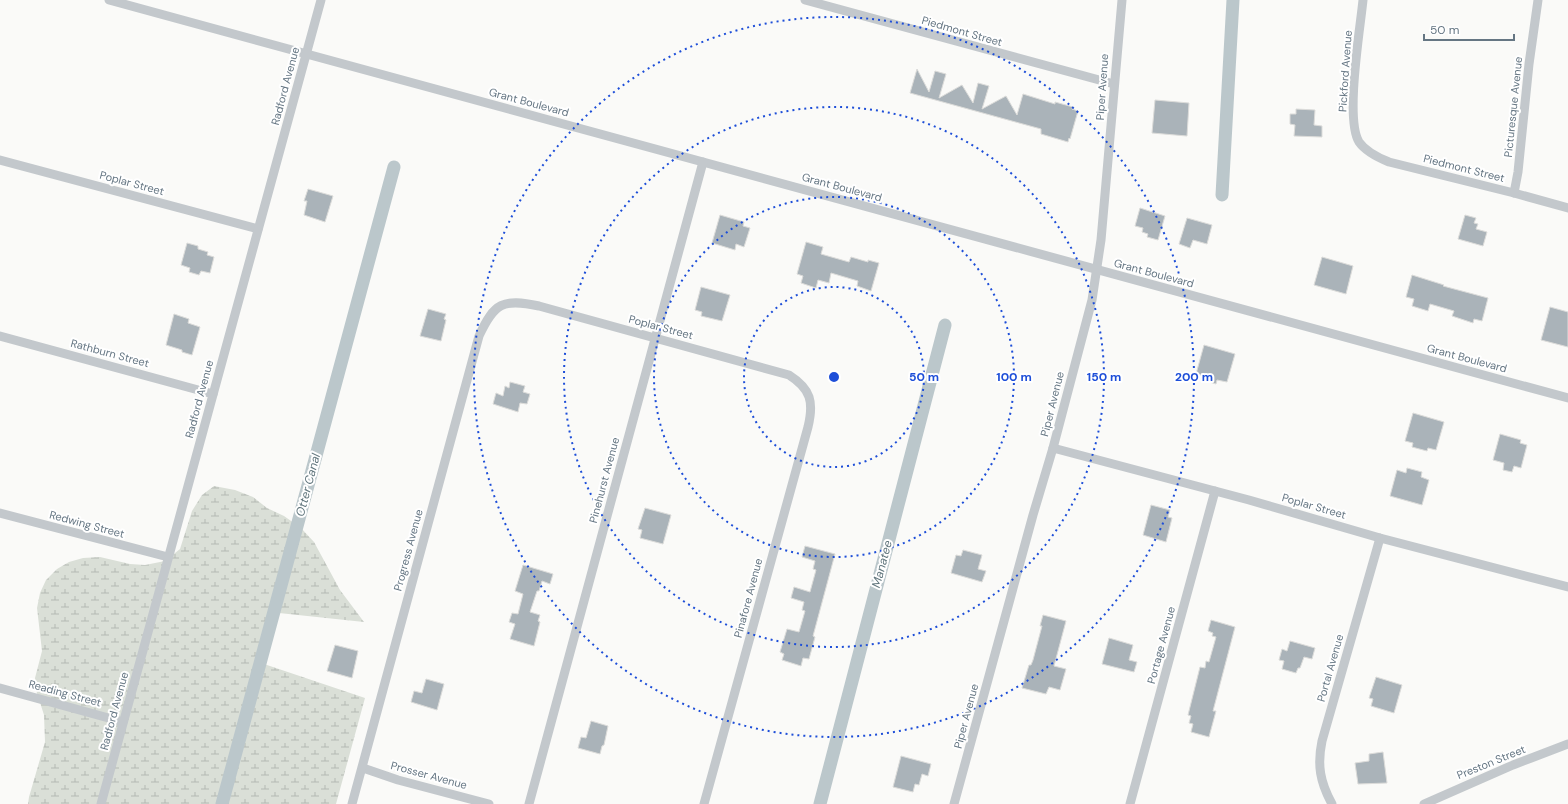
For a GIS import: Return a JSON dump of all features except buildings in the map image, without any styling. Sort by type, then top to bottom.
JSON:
[{"type":"street","name":"Grant Boulevard","points":[[109,0],[1568,398]]},
{"type":"street","name":"Radford Avenue","points":[[101,804],[321,0]]},
{"type":"street","name":"Piedmont Street","points":[[805,0],[1114,84]]},
{"type":"street","name":"Piper Avenue","points":[[954,804],[1033,515],[1053,448],[1092,300],[1097,270],[1109,159],[1122,0]]},
{"type":"street","name":"Pickford Avenue","points":[[1360,143],[1354,129],[1353,96],[1363,0]]},
{"type":"street","name":"Picturesque Avenue","points":[[1514,193],[1518,172],[1529,64],[1538,0]]},
{"type":"street","name":"Piedmont Street","points":[[1360,143],[1377,158],[1568,208]]},
{"type":"street","name":"Poplar Street","points":[[0,160],[258,229]]},
{"type":"street","name":"Pinehurst Avenue","points":[[528,804],[703,162]]},
{"type":"street","name":"Poplar Street","points":[[497,307],[512,302],[526,303],[789,375],[801,382],[809,397]]},
{"type":"street","name":"Progress Avenue","points":[[352,804],[479,336],[487,318],[497,307]]},
{"type":"street","name":"Rathburn Street","points":[[0,336],[213,394]]},
{"type":"street","name":"Pinafore Avenue","points":[[704,804],[812,412],[809,397]]},
{"type":"street","name":"Poplar Street","points":[[1053,448],[1215,491],[1380,538],[1568,587]]},
{"type":"street","name":"Portage Avenue","points":[[1130,804],[1215,491]]},
{"type":"street","name":"Redwing Street","points":[[0,513],[168,557]]},
{"type":"street","name":"Portal Avenue","points":[[1332,804],[1324,787],[1320,773],[1319,756],[1380,538]]},
{"type":"street","name":"Reading Street","points":[[0,688],[123,722]]},
{"type":"street","name":"Preston Street","points":[[1424,804],[1513,765],[1568,744]]},
{"type":"street","name":"Prosser Avenue","points":[[363,768],[398,780],[489,804]]},
{"type":"green space","points":[[214,486],[235,490],[253,497],[267,508],[284,516],[301,528],[314,542],[340,590],[364,622],[279,613],[264,664],[365,698],[336,804],[28,804],[45,742],[44,715],[36,690],[35,678],[42,651],[37,608],[40,593],[46,580],[57,569],[69,562],[83,558],[100,557],[130,564],[145,565],[165,561],[180,549],[192,511],[202,495]]},
{"type":"waterway","points":[[1222,195],[1233,0]]},
{"type":"waterway","name":"Otter Canal","points":[[222,804],[394,167]]},
{"type":"waterway","name":"Manatee","points":[[820,804],[945,325]]}]
